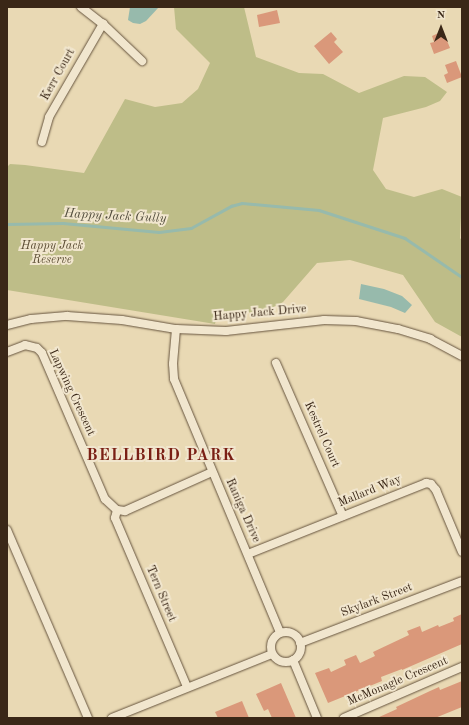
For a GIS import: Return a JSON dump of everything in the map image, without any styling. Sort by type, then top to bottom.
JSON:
[{"type":"street","points":[[82,7],[142,60]]},
{"type":"street","name":"Kerr Court","points":[[42,142],[49,117],[103,24]]},
{"type":"street","name":"Happy Jack Drive","points":[[7,325],[31,319],[67,316],[122,320],[176,328],[226,331],[324,320],[356,321],[398,329],[430,339],[462,356]]},
{"type":"street","name":"Raniga Drive","points":[[176,328],[173,364],[174,379],[280,633]]},
{"type":"street","name":"Lapwing Crescent","points":[[7,352],[25,345],[37,348],[42,353],[105,499],[117,510]]},
{"type":"street","name":"Kestrel Court","points":[[276,363],[343,516]]},
{"type":"street","points":[[117,510],[125,511],[212,472]]},
{"type":"street","name":"Mallard Way","points":[[248,554],[421,484],[431,484],[436,490],[462,552]]},
{"type":"street","name":"Tern Street","points":[[117,510],[115,518],[187,688]]},
{"type":"street","points":[[7,530],[88,718]]},
{"type":"street","name":"Skylark Street","points":[[300,643],[462,581]]},
{"type":"street","points":[[285,632],[295,635],[300,643],[300,653],[293,660],[288,662],[279,661],[272,654],[270,649],[273,639],[280,633],[285,632]]},
{"type":"street","points":[[112,718],[272,654]]},
{"type":"street","points":[[293,660],[317,718]]},
{"type":"street","name":"McMonagle Crescent","points":[[344,718],[462,667]]},
{"type":"green space","name":"Happy Jack Reserve","points":[[174,7],[244,7],[256,57],[299,73],[323,74],[359,93],[404,76],[425,77],[447,92],[440,101],[426,107],[383,118],[373,170],[386,189],[414,197],[442,189],[462,197],[460,238],[462,241],[462,337],[435,322],[403,275],[350,260],[317,263],[283,302],[266,311],[217,315],[215,324],[7,290],[7,167],[10,164],[25,165],[84,173],[125,99],[155,107],[182,103],[198,89],[210,63],[176,29]]},
{"type":"shaded area","points":[[130,7],[159,7],[146,21],[140,24],[133,23],[128,20]]},
{"type":"shaded area","points":[[361,284],[384,289],[402,296],[412,305],[405,313],[391,307],[359,299]]},
{"type":"building","points":[[277,10],[280,23],[259,27],[257,15]]},
{"type":"building","points":[[443,31],[450,48],[434,54],[430,43],[434,42],[432,36]]},
{"type":"building","points":[[331,32],[337,39],[334,42],[343,52],[329,64],[314,46]]},
{"type":"building","points":[[456,61],[462,77],[447,83],[444,75],[448,73],[445,65]]},
{"type":"building","points":[[462,614],[462,644],[402,670],[381,677],[382,681],[328,703],[315,673],[329,668],[331,672],[346,665],[344,660],[356,655],[360,663],[375,656],[373,652],[409,635],[407,631],[420,626],[422,632],[438,625],[439,627],[454,621],[453,618]]},
{"type":"building","points":[[462,681],[462,707],[435,718],[377,718],[397,709],[396,707],[439,687],[440,690]]},
{"type":"building","points":[[281,683],[296,718],[272,718],[268,709],[264,711],[256,694]]},
{"type":"building","points":[[242,701],[249,718],[218,718],[215,712]]},
{"type":"waterway","name":"Happy Jack Gully","points":[[7,224],[63,223],[159,232],[191,228],[231,206],[242,203],[319,210],[405,238],[462,277]]},
{"type":"district","name":"BELLBIRD PARK","points":[[161,456]]}]
